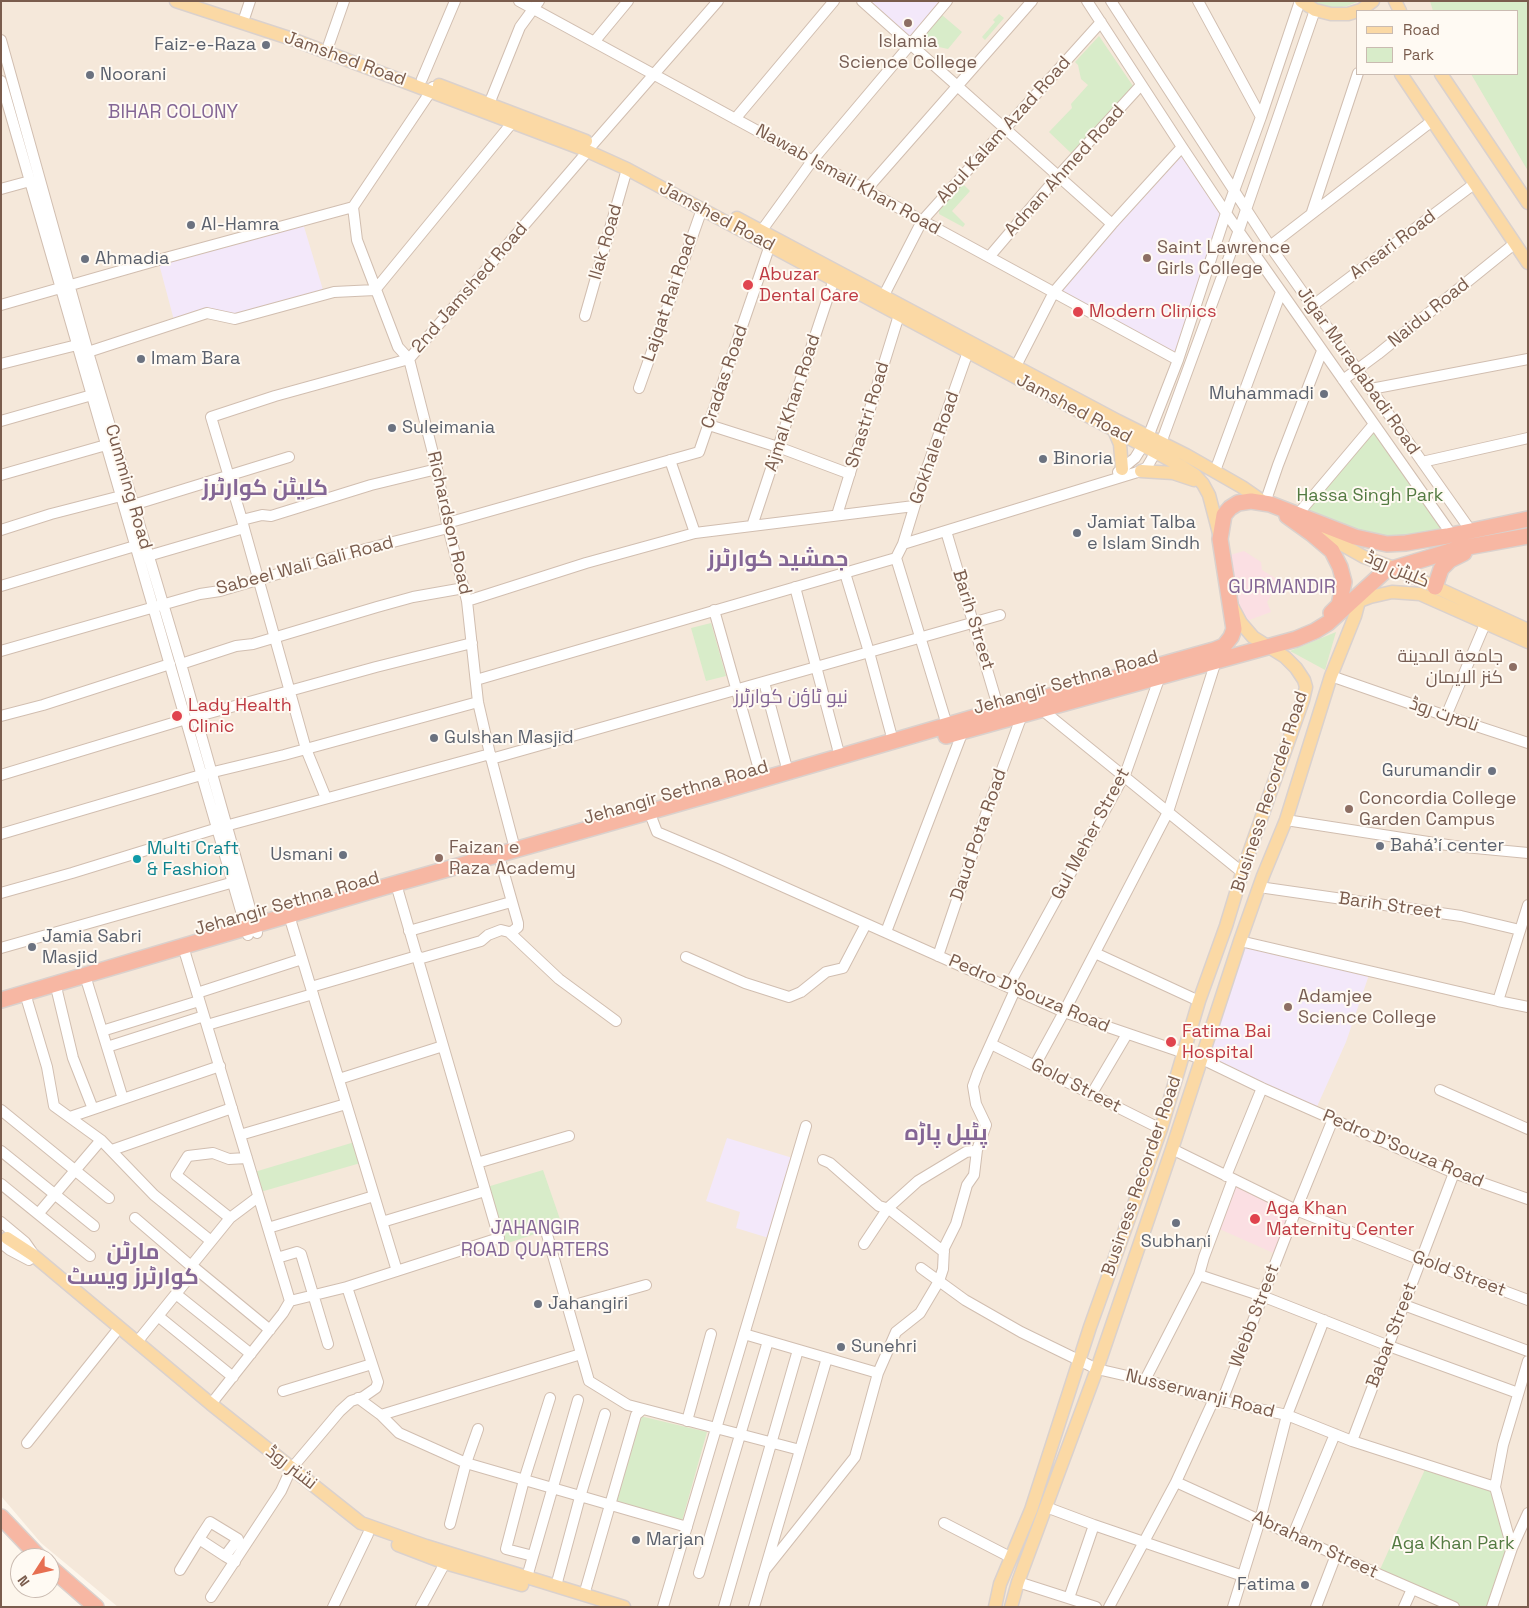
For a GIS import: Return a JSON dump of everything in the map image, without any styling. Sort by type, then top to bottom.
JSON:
[{"type":"highway","points":[[1216,657],[1231,637],[1234,629],[1220,539],[1224,515],[1238,503],[1252,501],[1267,503],[1354,537],[1387,544],[1406,543],[1452,535],[1528,519]]},
{"type":"highway","points":[[1267,503],[1312,534],[1332,551],[1340,567],[1344,582],[1339,605],[1307,630]]},
{"type":"highway","points":[[1216,657],[1264,644],[1328,623],[1385,572],[1394,568],[1457,549],[1528,536]]},
{"type":"highway","points":[[1435,587],[1442,570],[1450,560],[1482,545]]},
{"type":"highway","name":"Jehangir Sethna Road","points":[[1,1008],[185,953],[252,930],[291,922],[501,863],[863,758],[1160,676],[1216,657]]},
{"type":"highway","name":"Jehangir Sethna Road","points":[[1,1000],[252,930],[515,849],[762,780],[1000,710],[1216,657]]},
{"type":"highway","points":[[1,1516],[31,1548]]},
{"type":"highway","points":[[60,1576],[96,1607]]},
{"type":"main road","name":"Jamshed Road","points":[[176,1],[489,104],[591,148],[899,315],[1016,366],[1146,441],[1215,471],[1267,503]]},
{"type":"main road","name":"Jamshed Road","points":[[202,1],[329,44],[429,84],[512,123],[628,160],[884,295],[1114,430],[1146,441]]},
{"type":"main road","points":[[1301,1],[1315,10],[1353,18]]},
{"type":"main road","points":[[1361,10],[1374,1]]},
{"type":"main road","points":[[1402,75],[1528,263]]},
{"type":"main road","points":[[1442,75],[1528,202]]},
{"type":"main road","points":[[1114,430],[1120,444],[1122,469]]},
{"type":"main road","name":"Jamshed Road","points":[[1159,448],[1195,475],[1203,484],[1209,495],[1220,539]]},
{"type":"main road","points":[[1142,471],[1173,473],[1187,476],[1203,484]]},
{"type":"main road","name":"کلیٹن روڈ","points":[[1267,503],[1364,557],[1394,568],[1521,628],[1528,642]]},
{"type":"main road","name":"Business Recorder Road","points":[[1012,1607],[1018,1582],[1097,1369],[1240,941],[1286,820],[1331,676],[1359,601],[1372,583]]},
{"type":"main road","name":"کلیٹن روڈ","points":[[1344,608],[1359,601],[1392,592],[1420,594],[1485,624],[1521,628]]},
{"type":"main road","name":"Business Recorder Road","points":[[995,1607],[1000,1584],[1031,1510],[1090,1327],[1161,1129],[1199,1001],[1294,729],[1306,687],[1296,668],[1285,657],[1253,637],[1241,623],[1230,599]]},
{"type":"main road","name":"نشتر روڈ","points":[[3,1238],[32,1256],[137,1342],[353,1526],[368,1534],[445,1563],[604,1607]]},
{"type":"main road","name":"نشتر روڈ","points":[[32,1256],[115,1333],[290,1472],[361,1523],[426,1546],[624,1607]]},
{"type":"street","points":[[245,16],[250,1]]},
{"type":"street","points":[[329,44],[344,1]]},
{"type":"street","points":[[1,305],[353,207],[429,84],[455,1]]},
{"type":"street","name":"Nawab Ismail Khan Road","points":[[519,1],[536,5],[594,42],[1178,360]]},
{"type":"street","points":[[594,42],[628,1]]},
{"type":"street","name":"2nd Jamshed Road","points":[[229,475],[211,417],[275,396],[408,360],[718,1]]},
{"type":"street","points":[[736,119],[834,1]]},
{"type":"street","points":[[862,1],[1112,224]]},
{"type":"street","points":[[762,230],[812,161],[947,1]]},
{"type":"street","points":[[866,190],[1032,1]]},
{"type":"street","name":"Jigar Muradabadi Road","points":[[1087,1],[1226,213],[1452,535]]},
{"type":"street","name":"Jigar Muradabadi Road","points":[[1111,1],[1270,246],[1471,531]]},
{"type":"street","points":[[1198,1],[1261,117]]},
{"type":"street","points":[[1105,482],[1135,458],[1146,441],[1178,360],[1226,213],[1301,1]]},
{"type":"street","points":[[489,104],[520,27],[536,5]]},
{"type":"street","points":[[903,544],[1142,471],[1152,462],[1159,448],[1239,230],[1315,10]]},
{"type":"street","name":"Abul Kalam Azad Road","points":[[884,295],[922,220],[1100,22]]},
{"type":"street","name":"Cumming Road","points":[[1,40],[66,286],[77,345],[135,546],[158,606],[252,930]]},
{"type":"street","points":[[1312,212],[1357,75]]},
{"type":"street","name":"Cumming Road","points":[[1,81],[30,181],[88,352],[148,556],[158,606]]},
{"type":"street","name":"Adnan Ahmed Road","points":[[989,257],[1058,176],[1141,85]]},
{"type":"street","points":[[1270,246],[1432,121]]},
{"type":"street","points":[[88,352],[207,314],[236,319],[334,292],[375,290],[512,123]]},
{"type":"street","points":[[1016,366],[1054,292],[1112,224],[1182,148]]},
{"type":"street","name":"Ilak Road","points":[[585,316],[627,169]]},
{"type":"street","points":[[1,189],[30,181]]},
{"type":"street","name":"Ansari Road","points":[[1312,306],[1474,184]]},
{"type":"street","name":"Richardson Road","points":[[353,207],[357,240],[398,347],[408,360],[437,469],[447,526],[467,602],[478,702],[490,756],[515,849]]},
{"type":"street","name":"Lajqat Rai Road","points":[[639,388],[702,209]]},
{"type":"street","name":"Naidu Road","points":[[1343,380],[1514,244]]},
{"type":"street","name":"Cradas Road","points":[[699,452],[770,245]]},
{"type":"street","name":"Ajmal Khan Road","points":[[752,526],[834,279]]},
{"type":"street","points":[[1215,471],[1281,292]]},
{"type":"street","name":"Shastri Road","points":[[837,515],[899,315]]},
{"type":"street","points":[[1,364],[77,345]]},
{"type":"street","name":"Gokhale Road","points":[[896,558],[903,544],[914,506],[970,347]]},
{"type":"street","points":[[1267,503],[1278,465],[1322,351]]},
{"type":"street","points":[[1371,390],[1528,359]]},
{"type":"street","points":[[1,421],[92,395]]},
{"type":"street","points":[[1298,514],[1374,424]]},
{"type":"street","points":[[708,425],[850,474]]},
{"type":"street","points":[[1422,462],[1528,438]]},
{"type":"street","points":[[1,475],[106,445]]},
{"type":"street","name":"Sabeel Wali Gali Road","points":[[1,651],[200,594],[220,591],[699,452]]},
{"type":"street","points":[[133,505],[289,457]]},
{"type":"street","points":[[670,460],[695,533]]},
{"type":"street","points":[[148,556],[243,524],[262,515],[271,516],[371,485],[437,469]]},
{"type":"street","points":[[229,475],[306,749],[326,798]]},
{"type":"street","points":[[1,530],[51,514],[121,496]]},
{"type":"street","points":[[467,602],[586,563],[695,533],[914,506]]},
{"type":"street","name":"Barih Street","points":[[946,530],[1000,710]]},
{"type":"street","points":[[1,586],[135,546]]},
{"type":"street","points":[[476,680],[896,558],[947,725]]},
{"type":"street","points":[[845,572],[893,741]]},
{"type":"street","points":[[795,587],[840,757]]},
{"type":"street","points":[[1,716],[44,705],[236,646],[253,644],[377,606],[413,597],[464,588]]},
{"type":"street","points":[[714,610],[762,780]]},
{"type":"street","points":[[1,893],[326,798],[764,682],[1000,615]]},
{"type":"street","points":[[1446,716],[1485,624]]},
{"type":"street","points":[[1,775],[190,718],[472,643]]},
{"type":"street","points":[[1035,1065],[1168,812],[1216,657]]},
{"type":"street","name":"Gul Meher Street","points":[[939,1281],[943,1269],[944,1248],[956,1224],[967,1185],[974,1175],[976,1153],[986,1125],[976,1104],[973,1086],[1011,989],[1126,772],[1160,676]]},
{"type":"street","name":"ناصرت روڈ","points":[[1331,676],[1528,743]]},
{"type":"street","points":[[764,682],[788,772]]},
{"type":"street","points":[[1,834],[206,774],[478,702]]},
{"type":"street","points":[[1041,709],[1243,873]]},
{"type":"street","name":"Daud Pota Road","points":[[938,956],[990,802],[1022,715]]},
{"type":"street","points":[[886,932],[963,731]]},
{"type":"street","name":"Pedro D'Souza Road","points":[[652,819],[658,832],[1064,1012],[1202,1059],[1262,1088],[1454,1173],[1528,1199]]},
{"type":"street","points":[[1286,820],[1454,846],[1528,853]]},
{"type":"street","name":"Cumming Road","points":[[222,827],[234,882],[252,930]]},
{"type":"street","points":[[501,863],[518,927],[508,932]]},
{"type":"street","points":[[1,948],[234,882]]},
{"type":"street","name":"Barih Street","points":[[1259,887],[1461,916],[1520,930]]},
{"type":"street","points":[[212,1404],[283,1313],[290,1301],[347,1287],[499,1238],[398,891]]},
{"type":"street","points":[[409,931],[511,902]]},
{"type":"street","points":[[1498,1001],[1528,905]]},
{"type":"street","points":[[291,922],[397,1271]]},
{"type":"street","points":[[686,957],[745,982],[789,997],[801,992],[826,972],[843,968],[866,924]]},
{"type":"street","points":[[107,1047],[312,990],[417,956],[422,958],[481,941],[488,935],[501,930],[508,932],[559,979],[616,1021]]},
{"type":"street","points":[[1240,941],[1528,1007]]},
{"type":"street","points":[[185,953],[290,1301]]},
{"type":"street","points":[[1095,953],[1199,1001]]},
{"type":"street","points":[[102,1031],[302,959]]},
{"type":"street","points":[[87,982],[123,1099]]},
{"type":"street","points":[[57,991],[74,1058],[93,1109]]},
{"type":"street","points":[[27,1000],[47,1067],[54,1106],[101,1140],[154,1195],[212,1241]]},
{"type":"street","points":[[1091,1095],[1127,1034]]},
{"type":"street","name":"Gold Street","points":[[991,1044],[1161,1129]]},
{"type":"street","points":[[339,1079],[443,1046]]},
{"type":"street","points":[[70,1117],[220,1066]]},
{"type":"street","points":[[1145,1380],[1199,1275],[1230,1177],[1262,1088]]},
{"type":"street","points":[[1440,1090],[1528,1129]]},
{"type":"street","points":[[240,1135],[346,1104]]},
{"type":"street","points":[[112,1150],[232,1108]]},
{"type":"street","points":[[1,1110],[109,1198]]},
{"type":"street","name":"Webb Street","points":[[1109,1607],[1145,1542],[1218,1400],[1333,1119]]},
{"type":"street","points":[[663,1607],[806,1126]]},
{"type":"street","points":[[477,1163],[569,1136]]},
{"type":"street","points":[[38,1214],[101,1140]]},
{"type":"street","name":"Gold Street","points":[[1172,1149],[1296,1210],[1528,1300]]},
{"type":"street","points":[[1,1151],[94,1226]]},
{"type":"street","points":[[864,1244],[888,1208],[918,1181],[966,1152],[972,1151],[976,1153]]},
{"type":"street","points":[[230,1218],[176,1175],[188,1156],[214,1153],[229,1159],[247,1158]]},
{"type":"street","points":[[823,1160],[830,1163],[879,1206],[888,1208],[944,1252]]},
{"type":"street","name":"Babar Street","points":[[1352,1441],[1454,1173]]},
{"type":"street","points":[[1,1184],[90,1256]]},
{"type":"street","points":[[382,1222],[485,1191]]},
{"type":"street","points":[[137,1342],[176,1294],[230,1218],[258,1196]]},
{"type":"street","points":[[268,1228],[374,1196]]},
{"type":"street","points":[[134,1218],[270,1330]]},
{"type":"street","name":"نشتر روڈ","points":[[1,1222],[25,1242],[32,1256]]},
{"type":"street","points":[[546,1231],[589,1381],[628,1405],[800,1450]]},
{"type":"street","points":[[277,1258],[297,1252],[302,1257],[328,1344]]},
{"type":"street","name":"Nusserwanji Road","points":[[921,1268],[966,1300],[1021,1332],[1080,1359],[1097,1369],[1218,1400],[1287,1415],[1352,1441],[1495,1487]]},
{"type":"street","points":[[1199,1275],[1262,1296],[1388,1346],[1518,1393]]},
{"type":"street","points":[[765,1570],[855,1457],[878,1373],[896,1332],[920,1312],[939,1281]]},
{"type":"street","points":[[567,1307],[646,1285]]},
{"type":"street","points":[[230,1559],[281,1491],[290,1472],[340,1411],[351,1401],[372,1392],[376,1388],[378,1382],[347,1287]]},
{"type":"street","points":[[176,1294],[251,1354]]},
{"type":"street","points":[[1404,1305],[1528,1351]]},
{"type":"street","points":[[158,1316],[233,1377]]},
{"type":"street","points":[[1233,1607],[1260,1520],[1287,1415],[1324,1320]]},
{"type":"street","points":[[27,1442],[115,1333]]},
{"type":"street","points":[[687,1421],[711,1334]]},
{"type":"street","points":[[744,1334],[878,1373]]},
{"type":"street","points":[[699,1573],[768,1341]]},
{"type":"street","points":[[724,1607],[798,1350]]},
{"type":"street","points":[[381,1415],[581,1354]]},
{"type":"street","points":[[754,1607],[827,1358]]},
{"type":"street","points":[[1512,1548],[1495,1487],[1503,1444],[1528,1361]]},
{"type":"street","points":[[284,1391],[372,1364]]},
{"type":"street","points":[[358,1398],[381,1415],[399,1432],[466,1463],[687,1527]]},
{"type":"street","points":[[533,1556],[506,1549],[524,1480],[550,1398]]},
{"type":"street","points":[[527,1577],[578,1400]]},
{"type":"street","points":[[584,1595],[636,1415],[643,1409]]},
{"type":"street","points":[[556,1586],[605,1414]]},
{"type":"street","points":[[450,1524],[466,1463],[478,1429]]},
{"type":"street","points":[[1293,1535],[1335,1434]]},
{"type":"street","name":"Abraham Street","points":[[1176,1482],[1454,1607]]},
{"type":"street","points":[[1046,1507],[1243,1576]]},
{"type":"street","points":[[1494,1606],[1512,1548],[1528,1513]]},
{"type":"street","points":[[180,1570],[210,1522],[238,1540],[211,1597]]},
{"type":"street","points":[[944,1523],[1010,1557]]},
{"type":"street","points":[[1069,1598],[1094,1525]]},
{"type":"street","points":[[333,1607],[368,1534]]},
{"type":"street","points":[[199,1539],[230,1559]]},
{"type":"street","points":[[1316,1607],[1336,1555]]},
{"type":"street","points":[[421,1607],[445,1563]]},
{"type":"street","points":[[1018,1582],[1096,1607]]},
{"type":"street","points":[[1404,1607],[1412,1588]]},
{"type":"shaded area","points":[[1,1],[1528,1],[1528,1607],[118,1607],[60,1559],[60,1548],[47,1548],[1,1496]]},
{"type":"shaded area","name":"Islamia Science College","points":[[862,1],[947,1],[911,45]]},
{"type":"shaded area","name":"Saint Lawrence Girls College","points":[[1182,147],[1226,213],[1178,360],[1054,292]]},
{"type":"shaded area","points":[[302,220],[323,290],[228,318],[207,313],[175,324],[158,260]]},
{"type":"shaded area","points":[[1244,551],[1261,562],[1262,570],[1280,581],[1267,602],[1271,612],[1241,623],[1223,557]]},
{"type":"shaded area","name":"Adamjee Science College","points":[[1240,941],[1370,972],[1346,1042],[1315,1111],[1202,1059]]},
{"type":"shaded area","points":[[727,1138],[796,1159],[772,1239],[736,1228],[740,1212],[706,1201]]},
{"type":"shaded area","name":"Aga Khan Maternity Center","points":[[1233,1179],[1296,1210],[1278,1255],[1215,1227]]},
{"type":"green space","points":[[1313,1],[1360,1],[1335,8],[1323,6]]},
{"type":"green space","points":[[1430,1],[1528,1],[1528,171],[1472,75],[1519,75],[1519,10],[1433,10]]},
{"type":"green space","points":[[999,14],[1004,18],[985,40],[982,37],[995,22],[993,20]]},
{"type":"green space","points":[[942,15],[962,32],[948,49],[939,47],[924,35]]},
{"type":"green space","points":[[1099,36],[1133,86],[1072,154],[1049,132],[1072,108],[1071,104],[1088,85],[1081,79],[1078,65],[1075,62]]},
{"type":"green space","points":[[963,184],[970,191],[952,211],[965,224],[963,227],[939,214],[939,209]]},
{"type":"green space","name":"Hassa Singh Park","points":[[1373,426],[1452,535],[1387,544],[1298,514]]},
{"type":"green space","points":[[711,623],[726,676],[706,681],[691,628]]},
{"type":"green space","points":[[1336,632],[1325,670],[1290,651]]},
{"type":"green space","points":[[358,1141],[364,1162],[257,1193],[251,1173]]},
{"type":"green space","points":[[543,1170],[562,1225],[505,1244],[487,1187]]},
{"type":"green space","points":[[640,1416],[707,1432],[682,1521],[616,1501]]},
{"type":"green space","name":"Aga Khan Park","points":[[1427,1465],[1495,1487],[1512,1548],[1492,1607],[1454,1607],[1378,1574]]},
{"type":"place","name":"Islamia Science College","points":[[908,23]]},
{"type":"place","name":"Faiz-e-Raza","points":[[266,45]]},
{"type":"place","name":"Noorani","points":[[90,75]]},
{"type":"place","name":"Al-Hamra","points":[[191,225]]},
{"type":"place","name":"Saint Lawrence Girls College","points":[[1147,258]]},
{"type":"place","name":"Ahmadia","points":[[85,259]]},
{"type":"place","name":"Abuzar Dental Care","points":[[748,285]]},
{"type":"place","name":"Modern Clinics","points":[[1078,312]]},
{"type":"place","name":"Imam Bara","points":[[141,359]]},
{"type":"place","name":"Muhammadi","points":[[1324,394]]},
{"type":"place","name":"Suleimania","points":[[392,428]]},
{"type":"place","name":"Binoria","points":[[1043,459]]},
{"type":"place","name":"Jamiat Talba e Islam Sindh","points":[[1077,533]]},
{"type":"place","name":"جامعة المدينة كنز الايمان","points":[[1513,667]]},
{"type":"place","name":"Lady Health Clinic","points":[[177,716]]},
{"type":"place","name":"Gulshan Masjid","points":[[434,738]]},
{"type":"place","name":"Gurumandir","points":[[1492,771]]},
{"type":"place","name":"Concordia College Garden Campus","points":[[1349,809]]},
{"type":"place","name":"Bahá'í center","points":[[1380,846]]},
{"type":"place","name":"Usmani","points":[[343,855]]},
{"type":"place","name":"Faizan e Raza Academy","points":[[439,858]]},
{"type":"place","name":"Multi Craft & Fashion","points":[[137,859]]},
{"type":"place","name":"Jamia Sabri Masjid","points":[[32,947]]},
{"type":"place","name":"Adamjee Science College","points":[[1288,1007]]},
{"type":"place","name":"Fatima Bai Hospital","points":[[1171,1042]]},
{"type":"place","name":"Aga Khan Maternity Center","points":[[1255,1219]]},
{"type":"place","name":"Subhani","points":[[1176,1223]]},
{"type":"place","name":"Jahangiri","points":[[538,1304]]},
{"type":"place","name":"Sunehri","points":[[841,1347]]},
{"type":"place","name":"Marjan","points":[[636,1540]]},
{"type":"place","name":"Fatima","points":[[1305,1585]]},
{"type":"district","name":"BIHAR COLONY","points":[[173,113]]},
{"type":"district","name":"کلیٹن کوارٹرز","points":[[265,489]]},
{"type":"district","name":"جمشید کوارٹرز","points":[[778,560]]},
{"type":"district","name":"GURMANDIR","points":[[1282,588]]},
{"type":"district","name":"نیو ٹاؤن کوارٹرز","points":[[791,698]]},
{"type":"district","name":"پٹیل پاڑہ","points":[[946,1134]]},
{"type":"district","name":"JAHANGIR ROAD QUARTERS","points":[[535,1240]]},
{"type":"district","name":"مارٹن کوارٹرز ویسٹ","points":[[133,1266]]}]
